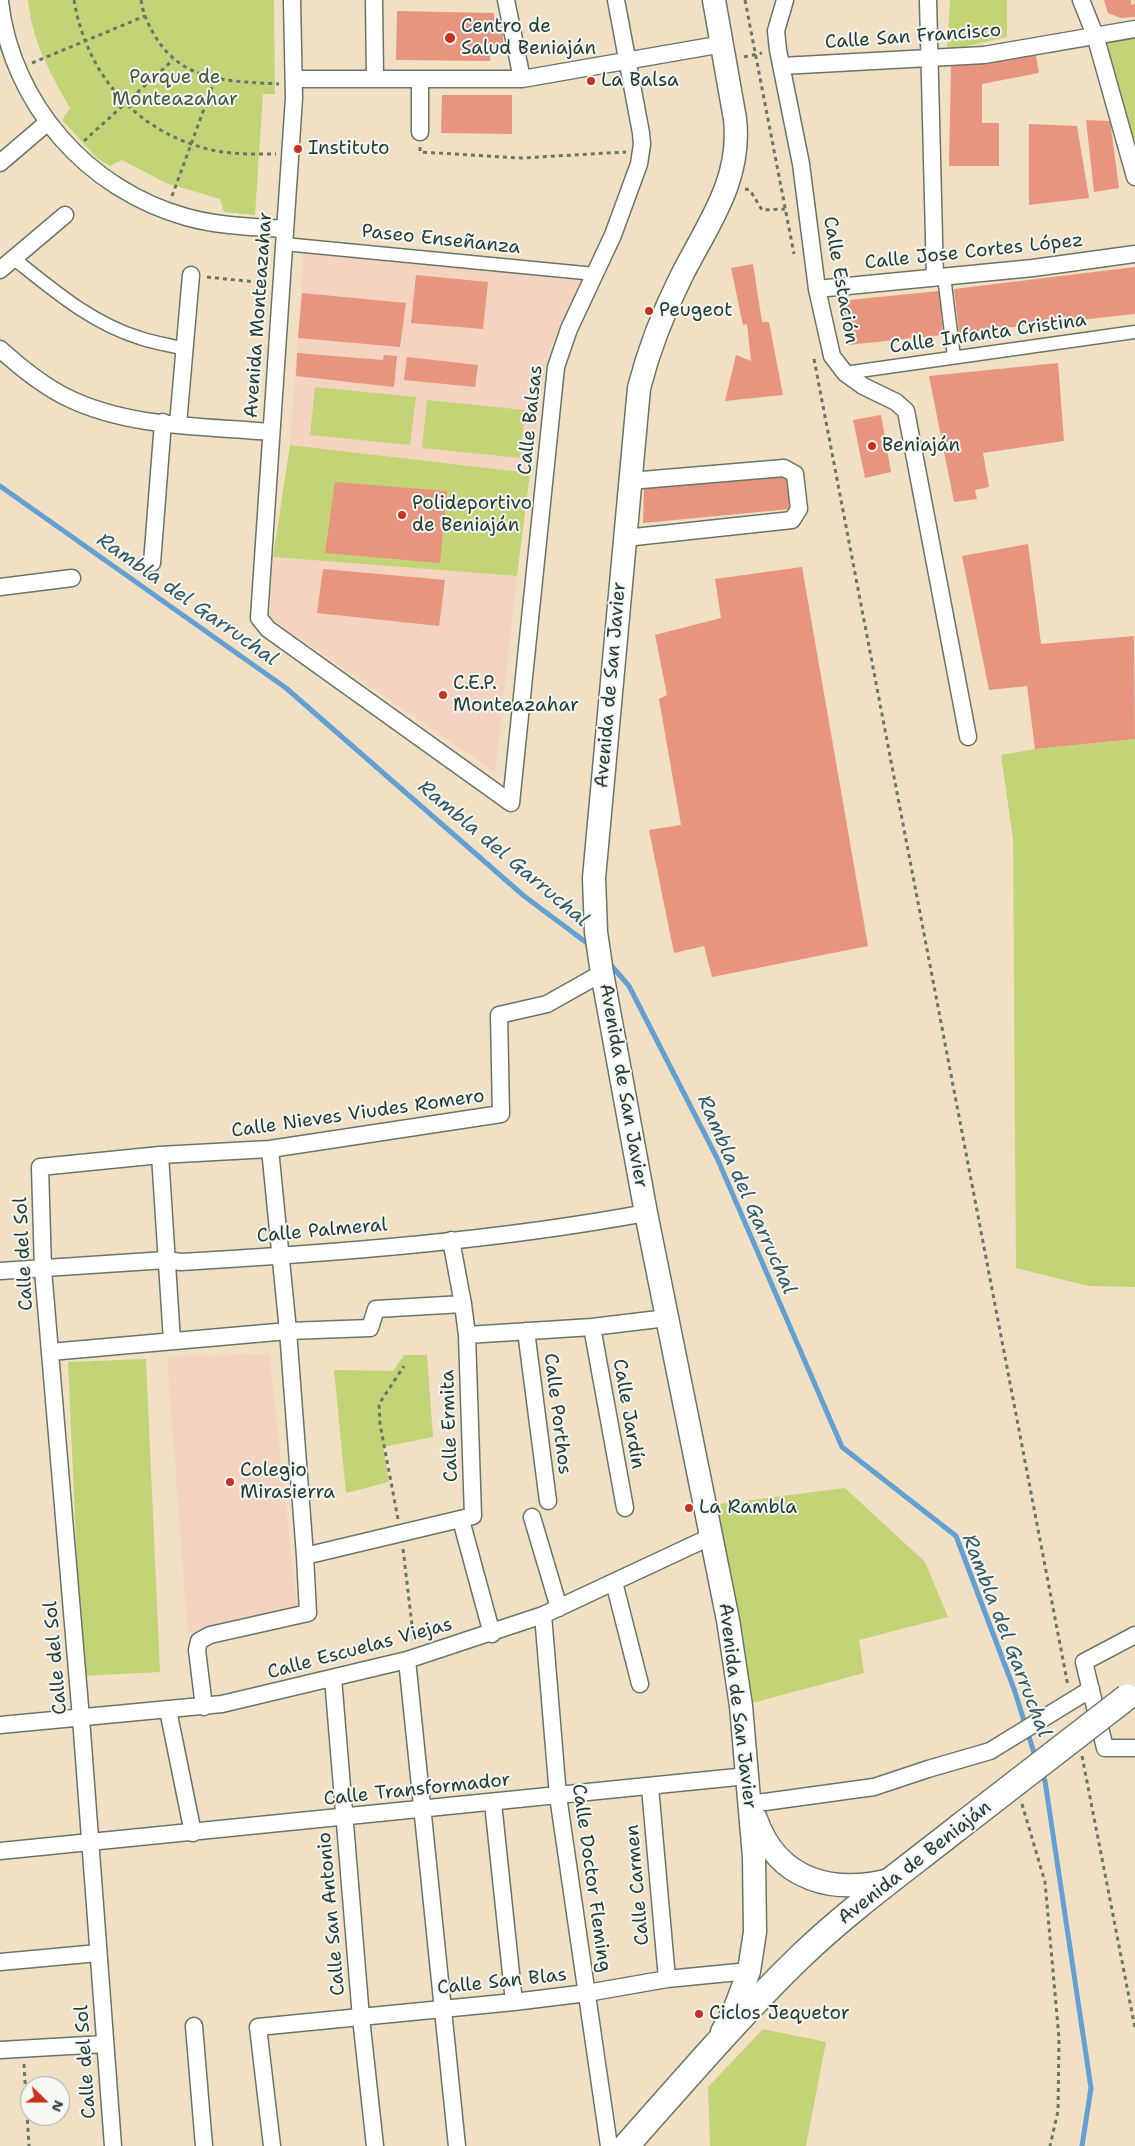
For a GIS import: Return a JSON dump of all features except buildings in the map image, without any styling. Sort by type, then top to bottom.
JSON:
[{"type":"main road","name":"Avenida de San Javier","points":[[626,2146],[710,2052],[726,2026],[749,1971],[756,1913],[748,1776],[736,1663],[646,1213],[602,973],[594,912],[595,848],[640,388],[652,343],[671,297],[727,188],[735,161],[737,134],[714,0]]},
{"type":"main road","name":"Avenida de Beniaján","points":[[710,2052],[766,1991],[826,1933],[1131,1693]]},
{"type":"main road","points":[[750,1804],[758,1826],[769,1845],[782,1861],[799,1874],[818,1882],[852,1887],[870,1886],[894,1879]]},
{"type":"main road","points":[[749,1971],[750,1982],[754,1989],[766,1991]]},
{"type":"street","name":"Avenida Monteazahar","points":[[268,629],[259,618],[259,610],[294,82],[292,0]]},
{"type":"street","points":[[374,0],[375,78]]},
{"type":"street","points":[[506,0],[522,79]]},
{"type":"street","name":"Calle Balsas","points":[[268,629],[512,803],[556,367],[569,328],[613,235],[642,151],[641,133],[616,0]]},
{"type":"street","name":"Calle Estación","points":[[785,0],[776,31],[778,50],[801,164],[817,289],[832,356],[845,372],[863,386],[896,402],[906,411],[968,737]]},
{"type":"street","points":[[928,0],[928,57],[939,277],[954,357]]},
{"type":"street","points":[[1081,0],[1096,35],[1135,177]]},
{"type":"street","points":[[0,2],[6,34],[18,69],[34,102],[48,122],[73,151],[99,175],[119,188],[167,211],[210,223],[284,237]]},
{"type":"street","name":"Calle San Francisco","points":[[782,66],[984,55],[1135,29]]},
{"type":"street","points":[[294,82],[375,78],[522,79],[628,62],[724,52]]},
{"type":"street","points":[[420,79],[420,132]]},
{"type":"street","points":[[0,163],[48,122]]},
{"type":"street","points":[[0,270],[65,215]]},
{"type":"street","name":"Paseo Enseñanza","points":[[284,237],[595,274]]},
{"type":"street","name":"Calle Jose Cortes López","points":[[817,289],[1033,268],[1135,254]]},
{"type":"street","points":[[13,258],[62,297],[104,323],[139,338],[185,349]]},
{"type":"street","points":[[152,564],[171,423],[185,349],[191,275]]},
{"type":"street","name":"Calle Infanta Cristina","points":[[845,372],[1135,332]]},
{"type":"street","points":[[0,349],[35,377],[69,398],[117,415],[171,423],[271,432]]},
{"type":"street","points":[[625,538],[792,520],[799,509],[796,474],[784,468],[630,481]]},
{"type":"street","points":[[0,586],[72,578]]},
{"type":"street","name":"Calle Nieves Viudes Romero","points":[[40,1166],[160,1155],[270,1150],[501,1114],[498,1015],[547,1004],[602,973]]},
{"type":"street","points":[[204,1707],[197,1650],[199,1641],[210,1635],[308,1613],[288,1331],[270,1150]]},
{"type":"street","points":[[160,1155],[172,1341]]},
{"type":"street","name":"Calle del Sol","points":[[40,1166],[43,1270],[81,1718],[113,2146]]},
{"type":"street","name":"Calle Palmeral","points":[[0,1271],[43,1270],[166,1260],[181,1262],[281,1256],[545,1231],[646,1213]]},
{"type":"street","name":"Calle Ermita","points":[[451,1240],[467,1335],[467,1518],[492,1634]]},
{"type":"street","points":[[50,1352],[288,1331],[370,1328],[376,1309],[463,1304]]},
{"type":"street","points":[[467,1335],[592,1328],[667,1318]]},
{"type":"street","name":"Calle Jardín","points":[[592,1328],[625,1508]]},
{"type":"street","name":"Calle Porthos","points":[[526,1331],[548,1501]]},
{"type":"street","points":[[532,1517],[559,1608]]},
{"type":"street","points":[[305,1556],[467,1518]]},
{"type":"street","name":"Calle Escuelas Viejas","points":[[0,1725],[204,1707],[412,1659],[492,1634],[543,1615],[710,1537]]},
{"type":"street","points":[[614,1582],[640,1684]]},
{"type":"street","name":"Calle Doctor Fleming","points":[[543,1615],[558,1796],[609,2146]]},
{"type":"street","points":[[1135,1636],[1084,1662],[1105,1748],[1135,1748]]},
{"type":"street","points":[[412,1659],[421,1810],[457,2146]]},
{"type":"street","name":"Calle San Antonio","points":[[333,1678],[361,2018],[375,2146]]},
{"type":"street","points":[[750,1804],[874,1787],[990,1751],[1091,1689]]},
{"type":"street","points":[[168,1710],[193,1833]]},
{"type":"street","name":"Calle Transformador","points":[[0,1851],[748,1776]]},
{"type":"street","name":"Calle Carmen","points":[[650,1787],[667,1979]]},
{"type":"street","points":[[493,1803],[514,2002]]},
{"type":"street","points":[[0,1962],[98,1953]]},
{"type":"street","name":"Calle San Blas","points":[[272,2146],[258,2027],[514,2002],[587,1993],[667,1979],[749,1971]]},
{"type":"street","points":[[194,2026],[204,2146]]},
{"type":"street","points":[[0,2050],[105,2044]]},
{"type":"path","points":[[74,0],[84,41],[105,80],[125,103],[151,124],[191,144],[231,153],[290,154]]},
{"type":"path","points":[[141,0],[145,16],[162,48],[173,60],[215,79],[294,82]]},
{"type":"path","points":[[744,0],[795,257]]},
{"type":"path","points":[[18,69],[145,16]]},
{"type":"path","points":[[724,52],[755,54],[778,50]]},
{"type":"path","points":[[73,151],[173,60]]},
{"type":"path","points":[[167,211],[215,79]]},
{"type":"path","points":[[420,132],[420,152],[521,158],[642,151]]},
{"type":"path","points":[[727,188],[750,190],[762,210],[786,209]]},
{"type":"path","points":[[191,275],[281,285]]},
{"type":"path","points":[[814,354],[1071,1701]]},
{"type":"path","points":[[404,1366],[379,1404],[380,1424],[401,1534],[412,1659]]},
{"type":"path","points":[[1082,1755],[1135,2028]]},
{"type":"path","points":[[1020,1799],[1045,1882],[1058,2028],[1058,2111],[1050,2146]]},
{"type":"path","points":[[24,2049],[29,2146]]},
{"type":"shaded area","points":[[304,250],[582,279],[547,355],[530,473],[290,445]]},
{"type":"shaded area","name":"C.E.P. Monteazahar","points":[[273,557],[517,576],[495,772],[270,618]]},
{"type":"shaded area","name":"Colegio Mirasierra","points":[[269,1354],[297,1606],[188,1634],[167,1357]]},
{"type":"green space","name":"Parque de Monteazahar","points":[[28,0],[274,0],[275,94],[263,94],[255,215],[224,212],[220,199],[166,183],[122,160],[110,166],[97,158],[62,120],[70,108],[43,56],[33,29]]},
{"type":"green space","points":[[950,0],[1007,0],[1007,37],[947,51]]},
{"type":"green space","points":[[1135,29],[1135,177],[1095,35]]},
{"type":"green space","points":[[315,387],[416,397],[410,445],[310,435]]},
{"type":"green space","points":[[427,400],[525,410],[520,458],[422,448]]},
{"type":"green space","name":"Polideportivo de Beniaján","points":[[290,445],[530,473],[517,576],[273,557]]},
{"type":"green space","points":[[1135,739],[1135,1287],[1089,1286],[1016,1268],[1013,839],[1001,755],[1035,749]]},
{"type":"green space","points":[[404,1355],[427,1355],[433,1437],[383,1447],[389,1482],[346,1493],[334,1370],[393,1371]]},
{"type":"green space","points":[[146,1359],[160,1672],[82,1676],[68,1362]]},
{"type":"green space","points":[[845,1488],[925,1562],[948,1617],[859,1640],[864,1673],[741,1706],[704,1506]]},
{"type":"green space","points":[[763,2029],[826,2042],[806,2146],[710,2146],[708,2087]]},
{"type":"waterway","name":"Rambla del Garruchal","points":[[0,486],[286,688],[524,896],[591,946]]},
{"type":"waterway","name":"Rambla del Garruchal","points":[[610,964],[629,986],[717,1158],[842,1447],[956,1536],[1014,1689],[1036,1759]]},
{"type":"waterway","name":"Rambla del Garruchal","points":[[1041,1771],[1045,1781],[1091,2088],[1082,2146]]},
{"type":"place","name":"Centro de Salud Beniaján","points":[[450,38]]},
{"type":"place","name":"La Balsa","points":[[591,81]]},
{"type":"place","name":"Instituto","points":[[298,149]]},
{"type":"place","name":"Peugeot","points":[[649,311]]},
{"type":"place","name":"Beniaján","points":[[872,446]]},
{"type":"place","name":"Polideportivo de Beniaján","points":[[402,515]]},
{"type":"place","name":"C.E.P. Monteazahar","points":[[443,695]]},
{"type":"place","name":"Colegio Mirasierra","points":[[230,1482]]},
{"type":"place","name":"La Rambla","points":[[689,1508]]},
{"type":"place","name":"Ciclos Jequetor","points":[[699,2014]]}]
